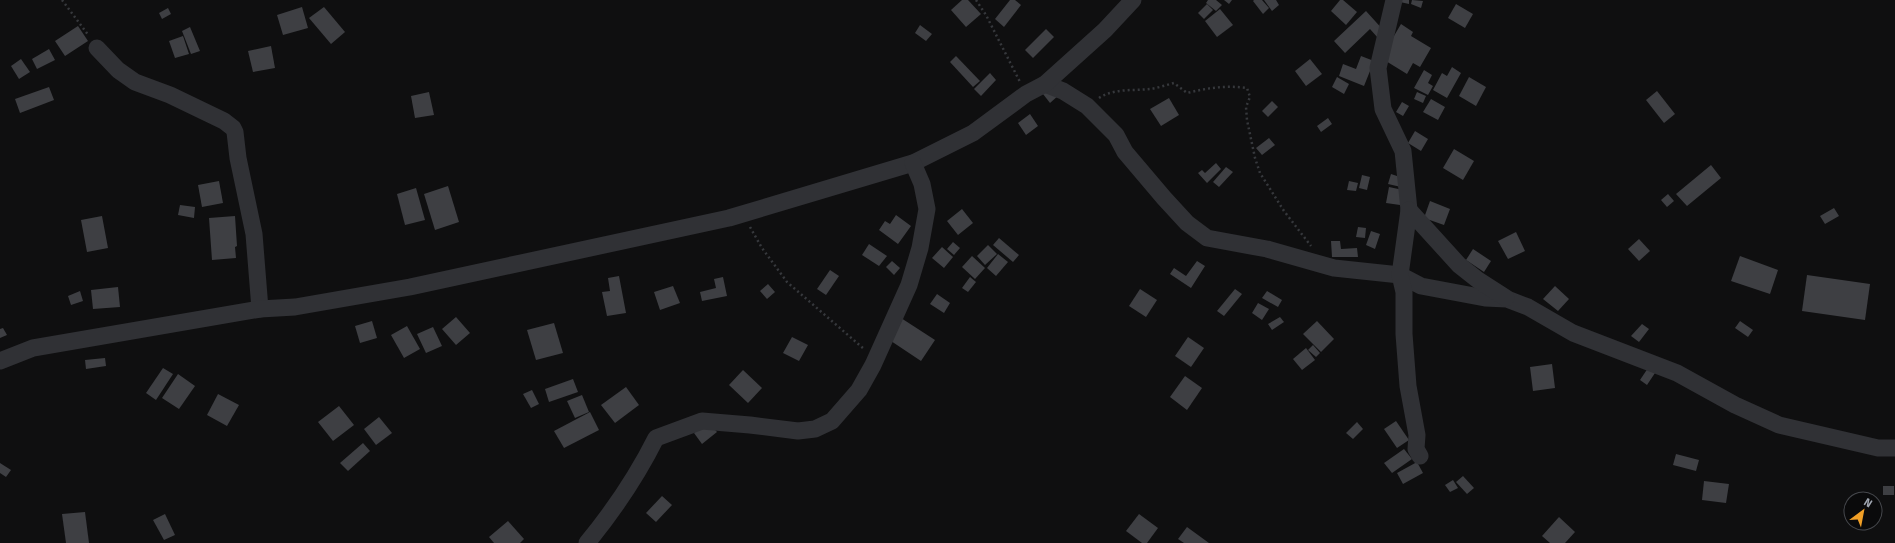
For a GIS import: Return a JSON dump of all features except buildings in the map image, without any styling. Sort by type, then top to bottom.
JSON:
[{"type":"street","points":[[0,361],[33,348],[260,309],[295,307],[410,287],[744,214],[913,163],[973,134],[1026,94],[1045,84],[1105,30],[1133,0]]},
{"type":"street","points":[[1382,0],[1393,7],[1378,68],[1383,109],[1403,151],[1409,210],[1400,275],[1404,292],[1404,334],[1408,386],[1417,435],[1416,450],[1420,456]]},
{"type":"street","points":[[97,48],[118,70],[135,82],[170,95],[224,121],[236,132],[238,158],[254,234],[260,309]]},
{"type":"street","points":[[1045,84],[1063,91],[1087,106],[1116,135],[1125,152],[1164,198],[1200,235],[1217,241],[1267,249],[1334,268],[1400,275],[1421,286],[1484,298],[1508,299]]},
{"type":"street","points":[[586,543],[615,507],[635,478],[656,438],[702,421],[798,431],[816,429],[832,421],[859,390],[876,359],[909,285],[921,242],[927,209],[922,184],[913,163]]},
{"type":"street","points":[[1409,210],[1459,265],[1478,280],[1508,299],[1528,307],[1573,333],[1677,373],[1735,405],[1779,425],[1878,448],[1895,448]]},
{"type":"path","points":[[62,0],[97,48]]},
{"type":"path","points":[[976,0],[986,14],[1026,94]]},
{"type":"path","points":[[1087,106],[1106,93],[1136,88],[1158,88],[1174,83],[1187,93],[1212,87],[1235,86],[1247,88],[1250,97],[1246,107],[1247,120],[1255,158],[1260,173],[1284,211],[1302,236],[1309,242],[1318,264]]},
{"type":"path","points":[[744,214],[762,248],[787,282],[876,359]]}]
